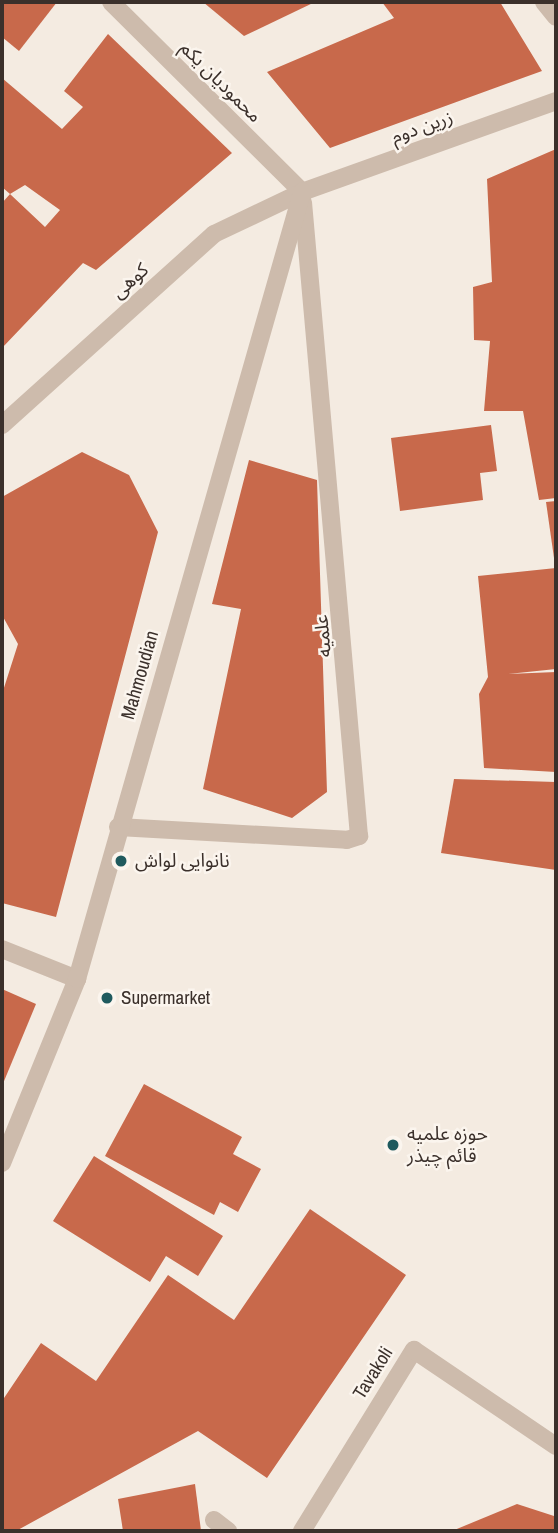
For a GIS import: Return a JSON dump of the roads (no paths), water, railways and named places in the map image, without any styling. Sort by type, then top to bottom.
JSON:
[{"type":"street","name":"محمودیان یکم","points":[[111,2],[302,192]]},
{"type":"street","points":[[544,2],[556,17]]},
{"type":"street","name":"زرین دوم","points":[[302,192],[556,102]]},
{"type":"street","name":"کوهی","points":[[2,425],[214,234],[302,192]]},
{"type":"street","name":"Mahmoudian","points":[[2,1163],[77,979],[118,827],[302,192]]},
{"type":"street","name":"علمیه","points":[[118,827],[347,840],[359,836],[302,192]]},
{"type":"street","points":[[2,949],[77,979]]},
{"type":"street","name":"Tavakoli","points":[[302,1531],[414,1350],[556,1446]]},
{"type":"place","name":"نانوایی لواش","points":[[121,861]]},
{"type":"place","name":"Supermarket","points":[[107,998]]},
{"type":"place","name":"حوزه علمیه قائم چیذر","points":[[393,1145]]}]
